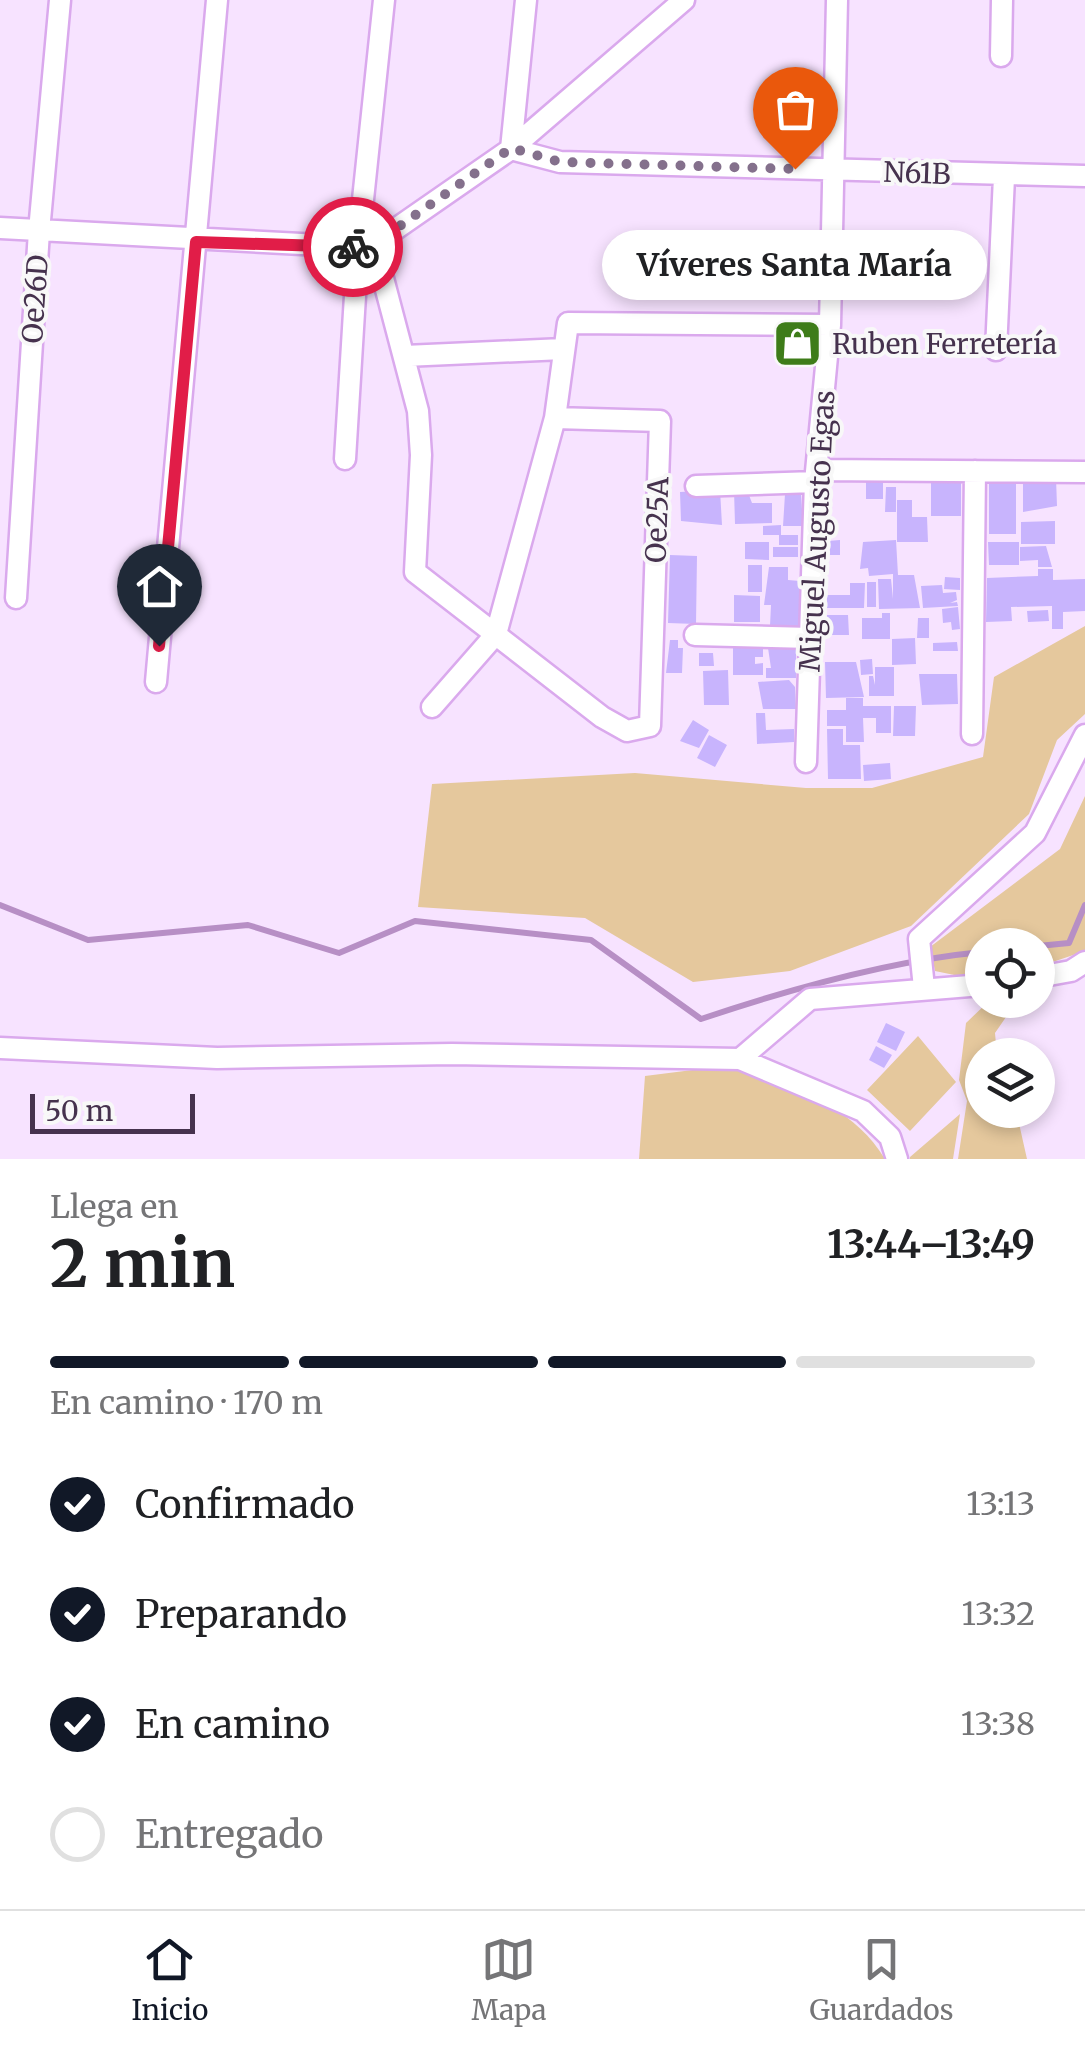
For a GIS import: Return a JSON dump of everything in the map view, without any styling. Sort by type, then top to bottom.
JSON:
[{"type":"street","name":"Oe26D","points":[[16,598],[60,0]]},
{"type":"street","points":[[156,682],[217,0]]},
{"type":"street","points":[[345,459],[384,0]]},
{"type":"street","points":[[511,148],[526,0]]},
{"type":"street","points":[[0,228],[196,242],[366,245],[511,148],[684,0]]},
{"type":"street","name":"Miguel Augusto Egas","points":[[806,762],[816,476],[830,325],[837,0]]},
{"type":"street","points":[[1002,0],[1002,56]]},
{"type":"street","name":"N61B","points":[[511,148],[560,162],[1004,177],[1085,176]]},
{"type":"street","points":[[996,350],[1004,177]]},
{"type":"street","points":[[366,245],[405,356],[418,411],[421,455],[413,567],[418,575],[496,634]]},
{"type":"street","points":[[432,707],[496,634],[554,418],[568,322],[830,325]]},
{"type":"street","points":[[405,356],[562,350]]},
{"type":"street","name":"Oe25A","points":[[496,634],[611,722],[635,732],[650,726],[660,421],[554,418]]},
{"type":"street","points":[[972,734],[975,471]]},
{"type":"street","points":[[696,486],[816,476],[1085,472]]},
{"type":"street","points":[[695,635],[810,638]]},
{"type":"street","points":[[924,988],[919,939],[1035,833],[1085,736]]},
{"type":"street","points":[[1055,974],[1085,962]]},
{"type":"street","points":[[740,1059],[810,998],[965,986]]},
{"type":"street","points":[[0,1048],[217,1058],[452,1054],[740,1059],[863,1111],[890,1136],[897,1159]]},
{"type":"shaded area","points":[[1085,626],[1085,714],[1057,740],[1029,814],[911,926],[790,971],[693,982],[585,918],[418,907],[432,784],[635,773],[806,788],[872,788],[983,757],[994,677]]},
{"type":"shaded area","points":[[1085,796],[1085,951],[1055,961],[1055,928],[965,928],[965,977],[935,971],[930,947],[1060,849]]},
{"type":"shaded area","points":[[971,1018],[1005,1018],[995,1038],[965,1038],[965,1096],[959,1080],[966,1023]]},
{"type":"shaded area","points":[[918,1036],[956,1082],[910,1131],[867,1090]]},
{"type":"shaded area","points":[[740,1064],[839,1112],[872,1140],[885,1159],[639,1159],[645,1076]]},
{"type":"shaded area","points":[[960,1114],[953,1159],[910,1159],[910,1157]]},
{"type":"shaded area","points":[[965,1114],[965,1128],[1020,1128],[1027,1159],[958,1159]]},
{"type":"building","points":[[866,473],[883,473],[883,499],[866,499]]},
{"type":"building","points":[[931,476],[961,476],[961,516],[931,516]]},
{"type":"building","points":[[989,478],[1016,478],[1016,534],[989,534]]},
{"type":"building","points":[[1023,478],[1056,478],[1057,506],[1023,512]]},
{"type":"building","points":[[886,487],[896,487],[896,512],[885,512]]},
{"type":"building","points":[[720,490],[722,525],[681,521],[680,492]]},
{"type":"building","points":[[734,490],[747,490],[752,503],[772,503],[772,523],[735,524]]},
{"type":"building","points":[[801,493],[803,526],[783,526],[785,494]]},
{"type":"building","points":[[897,500],[912,500],[912,517],[927,517],[928,542],[897,542]]},
{"type":"building","points":[[1055,521],[1055,544],[1021,544],[1021,522]]},
{"type":"building","points":[[781,525],[781,535],[763,535],[763,526]]},
{"type":"building","points":[[779,535],[798,535],[798,545],[779,545]]},
{"type":"building","points":[[840,540],[840,555],[829,555],[828,541]]},
{"type":"building","points":[[896,540],[898,575],[914,575],[920,608],[879,609],[878,579],[891,579],[893,599],[893,574],[869,576],[868,568],[860,569],[863,542]]},
{"type":"building","points":[[745,542],[769,542],[769,560],[745,559]]},
{"type":"building","points":[[988,542],[1019,542],[1019,565],[989,565]]},
{"type":"building","points":[[1046,546],[1052,567],[1038,567],[1038,560],[1020,561],[1020,547]]},
{"type":"building","points":[[773,547],[798,547],[798,557],[773,557]]},
{"type":"building","points":[[670,555],[697,556],[696,624],[668,623]]},
{"type":"building","points":[[748,565],[762,565],[762,592],[748,592]]},
{"type":"building","points":[[769,567],[788,567],[788,580],[800,581],[800,626],[770,626],[771,605],[764,605]]},
{"type":"building","points":[[1038,569],[1053,569],[1053,580],[1085,579],[1085,611],[1063,612],[1063,629],[1052,629],[1052,606],[1011,607],[1012,621],[986,622],[987,578],[1038,576]]},
{"type":"building","points":[[945,577],[960,578],[960,590],[944,589]]},
{"type":"building","points":[[867,582],[876,582],[876,607],[867,607]]},
{"type":"building","points":[[850,583],[865,583],[864,608],[827,608],[827,595],[850,595]]},
{"type":"building","points":[[942,585],[943,593],[956,592],[957,600],[950,603],[957,602],[958,606],[923,608],[921,586]]},
{"type":"building","points":[[734,595],[760,596],[760,622],[734,622]]},
{"type":"building","points":[[958,607],[960,629],[952,630],[951,622],[943,623],[942,609]]},
{"type":"building","points":[[1048,610],[1049,621],[1028,622],[1027,611]]},
{"type":"building","points":[[882,613],[890,613],[890,639],[862,639],[862,618],[882,618]]},
{"type":"building","points":[[827,615],[848,615],[849,635],[828,635]]},
{"type":"building","points":[[918,618],[929,618],[929,638],[917,638]]},
{"type":"building","points":[[915,638],[916,664],[892,665],[892,639]]},
{"type":"building","points":[[670,640],[678,640],[678,648],[683,648],[682,673],[666,673]]},
{"type":"building","points":[[957,642],[958,651],[933,651],[933,643]]},
{"type":"building","points":[[733,645],[763,645],[763,657],[755,657],[755,664],[763,663],[763,675],[733,675]]},
{"type":"building","points":[[768,648],[796,648],[796,678],[766,678],[766,668],[771,668]]},
{"type":"building","points":[[699,653],[713,653],[714,666],[699,666]]},
{"type":"building","points":[[872,659],[873,674],[861,675],[860,660]]},
{"type":"building","points":[[825,662],[856,662],[864,697],[826,698]]},
{"type":"building","points":[[875,667],[894,667],[894,696],[869,696],[869,676],[873,676],[875,685]]},
{"type":"building","points":[[728,670],[729,705],[704,705],[703,671]]},
{"type":"building","points":[[919,674],[957,674],[958,704],[922,705]]},
{"type":"building","points":[[789,680],[795,687],[796,709],[763,709],[758,682]]},
{"type":"building","points":[[846,698],[863,698],[863,706],[891,706],[891,733],[876,733],[876,718],[863,718],[864,742],[846,742],[846,726],[827,726],[827,710],[846,710]]},
{"type":"building","points":[[894,706],[916,706],[915,736],[893,736]]},
{"type":"building","points":[[756,713],[765,713],[766,730],[794,729],[794,742],[757,744]]},
{"type":"building","points":[[693,720],[709,730],[699,748],[680,741]]},
{"type":"building","points":[[827,729],[843,729],[843,745],[860,745],[861,779],[828,779]]},
{"type":"building","points":[[709,735],[727,745],[715,767],[697,758]]},
{"type":"building","points":[[890,763],[891,779],[864,781],[863,765]]},
{"type":"building","points":[[886,1023],[905,1032],[896,1051],[877,1042]]},
{"type":"building","points":[[876,1046],[892,1055],[884,1068],[869,1060]]},
{"type":"waterway","points":[[0,905],[88,940],[248,925],[339,953],[415,921],[591,940],[701,1019],[840,978],[965,954]]},
{"type":"waterway","points":[[1055,944],[1069,943],[1085,905]]},
{"type":"way so far","points":[[353,247],[374,244],[511,148],[560,162],[795,169]]},
{"type":"place","name":"Víveres Santa María","points":[[795,169]]},
{"type":"place","name":"Ruben Ferretería","points":[[797,344]]},
{"type":"route","points":[[159,646],[196,242],[353,247]]}]
